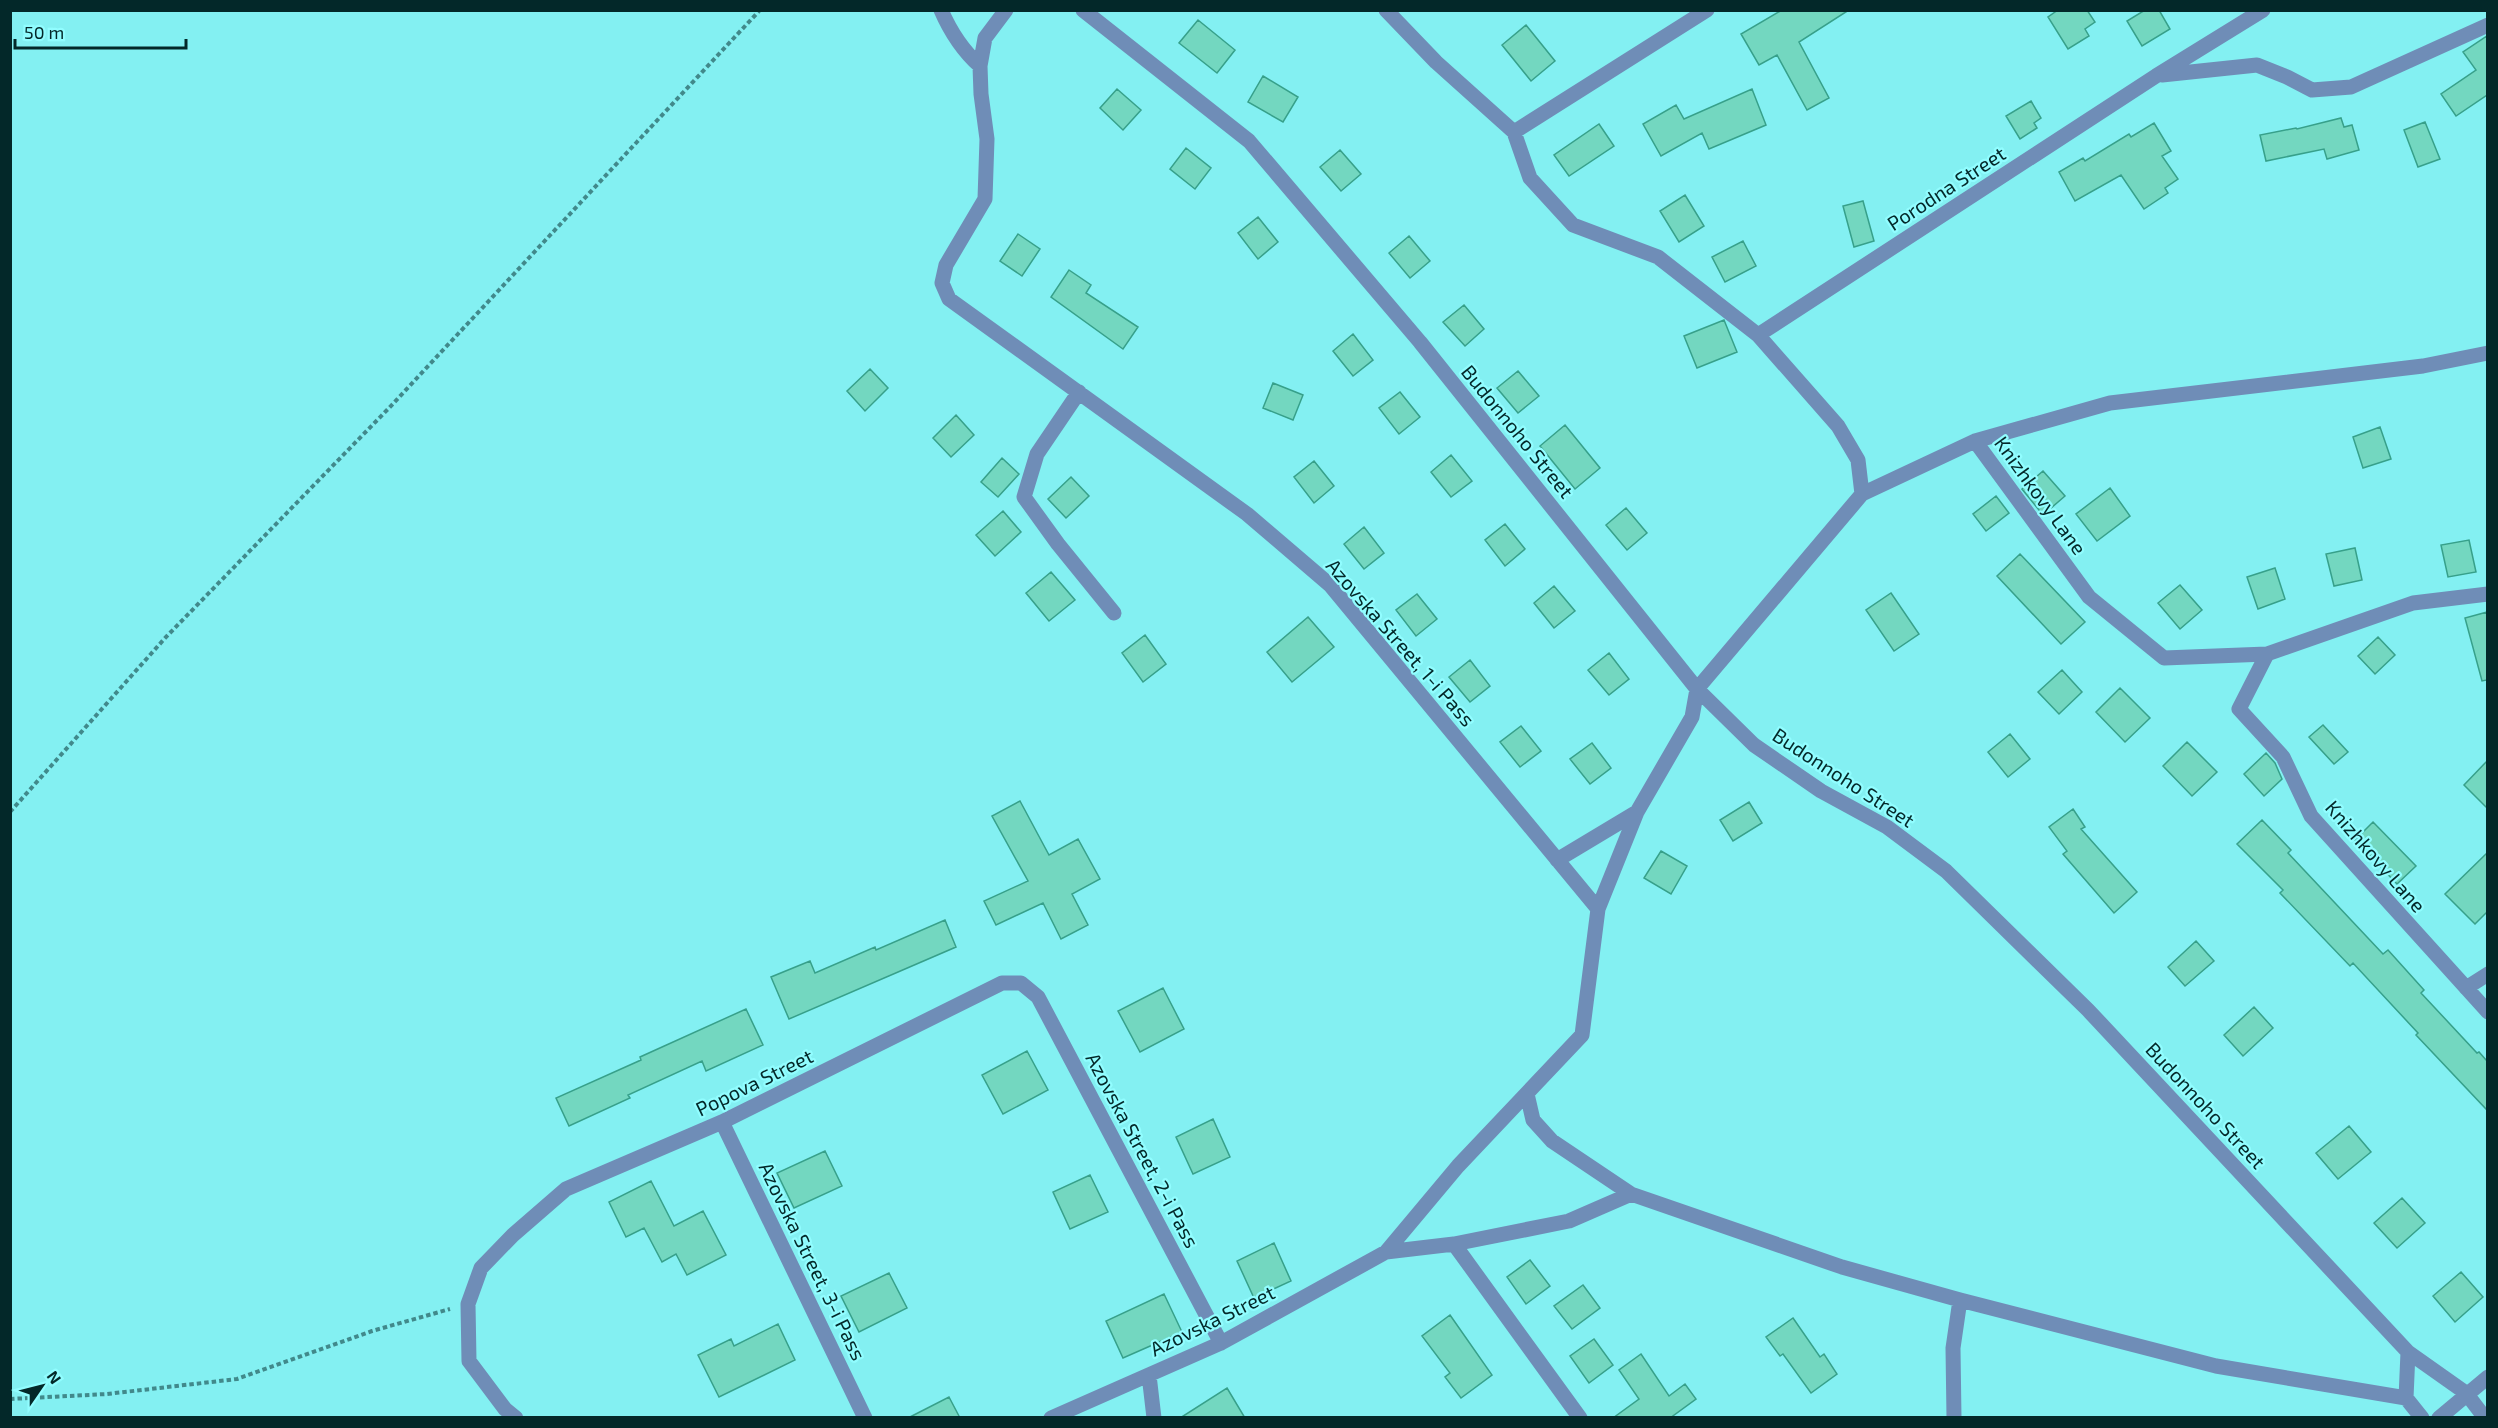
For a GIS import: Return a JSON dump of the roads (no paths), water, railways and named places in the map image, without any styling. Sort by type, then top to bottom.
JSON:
[{"type":"street","points":[[940,10],[949,30],[963,51],[980,66]]},
{"type":"street","points":[[980,66],[985,38],[1006,10]]},
{"type":"street","name":"Budonnoho Street","points":[[1083,10],[1249,141],[1420,342],[1697,689],[1754,745],[1821,791],[1887,826],[1946,871],[2088,1010],[2408,1352],[2466,1394],[2485,1418]]},
{"type":"street","points":[[1386,10],[1436,62],[1514,132],[1530,178],[1573,225],[1658,257],[1758,335],[1838,426],[1858,460],[1862,494]]},
{"type":"street","points":[[1514,132],[1707,10]]},
{"type":"street","name":"Porodna Street","points":[[1758,335],[2156,76],[2263,10]]},
{"type":"street","name":"Porodna Street","points":[[2156,76],[2257,65],[2288,77],[2312,90],[2351,87],[2487,25]]},
{"type":"street","name":"Azovska Street, 1-i Pass","points":[[980,66],[987,139],[985,199],[946,265],[942,283],[949,299],[1247,514],[1330,585],[1598,909]]},
{"type":"street","points":[[1386,1252],[1458,1166],[1582,1035],[1598,909],[1637,812],[1692,717],[1697,689],[1862,494],[1975,441],[2110,403],[2423,366],[2487,353]]},
{"type":"street","points":[[1079,392],[1037,454],[1024,497],[1058,544],[1114,613]]},
{"type":"street","name":"Knizhkovy Lane","points":[[1975,441],[2089,597],[2164,658],[2267,654],[2239,709],[2283,757],[2311,816],[2487,1012]]},
{"type":"street","points":[[2267,654],[2413,603],[2487,594]]},
{"type":"street","points":[[1557,860],[1637,812]]},
{"type":"street","points":[[2466,988],[2487,974]]},
{"type":"street","name":"Popova Street","points":[[516,1418],[506,1409],[469,1361],[468,1304],[481,1268],[513,1235],[566,1188],[722,1122],[1002,983],[1021,983]]},
{"type":"street","name":"Azovska Street, 2-i Pass","points":[[1021,983],[1038,997],[1221,1343]]},
{"type":"street","points":[[1527,1094],[1533,1120],[1552,1141],[1631,1194],[1842,1267],[2216,1366],[2406,1398]]},
{"type":"street","name":"Azovska Street, 3-i Pass","points":[[722,1122],[866,1418]]},
{"type":"street","points":[[1386,1252],[1454,1244],[1569,1221],[1631,1194]]},
{"type":"street","points":[[1454,1244],[1580,1418]]},
{"type":"street","name":"Azovska Street","points":[[1051,1418],[1221,1343],[1386,1252]]},
{"type":"street","points":[[1954,1418],[1953,1348],[1960,1300]]},
{"type":"street","points":[[2408,1352],[2406,1398],[2422,1418]]},
{"type":"street","points":[[1149,1375],[1154,1418]]},
{"type":"street","points":[[2439,1418],[2487,1377]]}]
